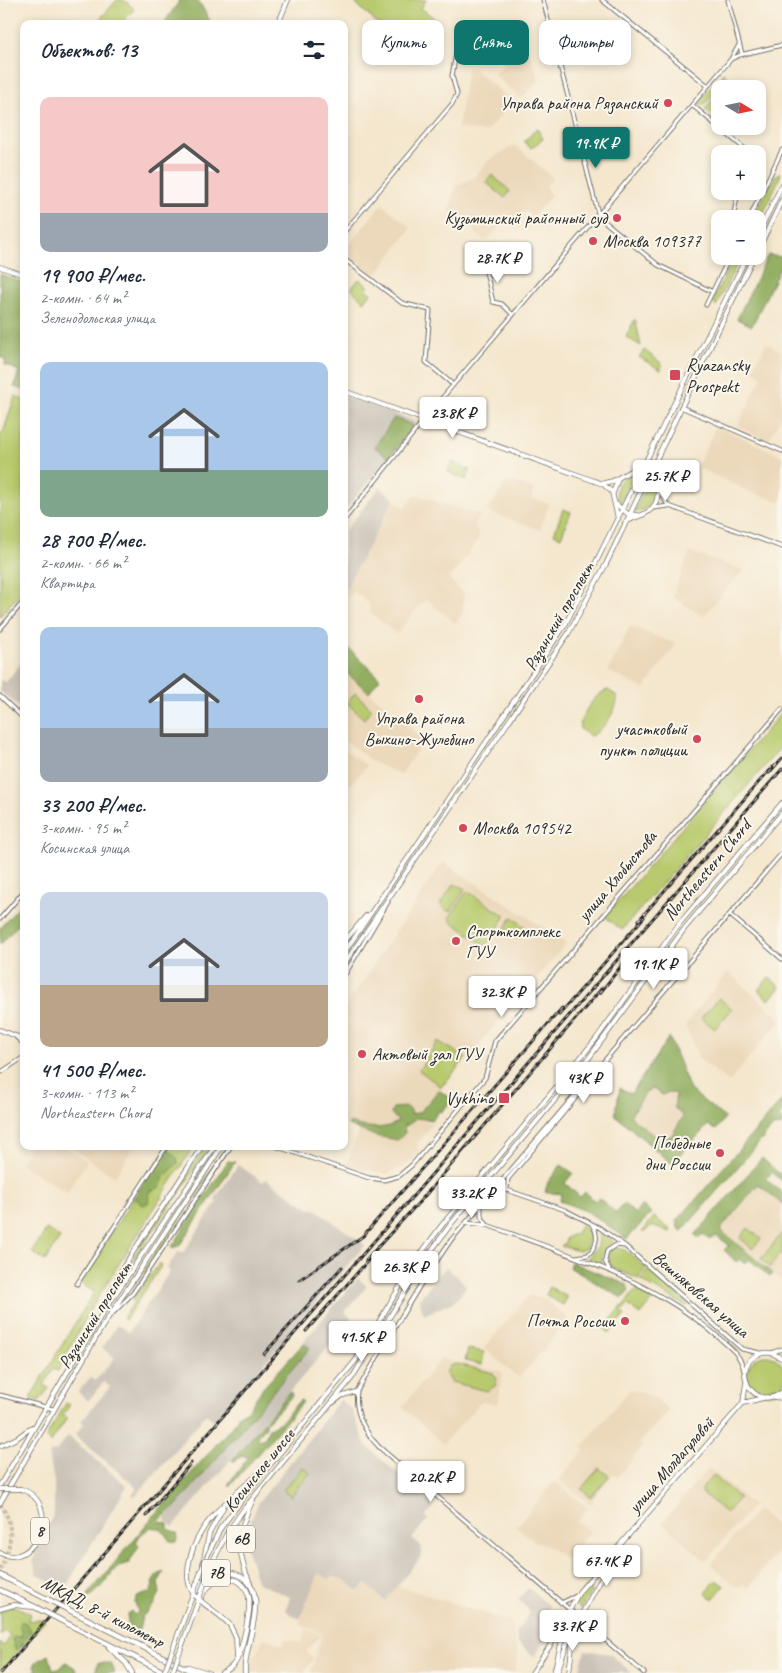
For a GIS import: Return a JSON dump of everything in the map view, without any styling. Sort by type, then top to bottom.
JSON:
[{"type":"highway","name":"7B","points":[[190,1604],[202,1582],[220,1572],[239,1576],[252,1588]]},
{"type":"highway","name":"МКАД, 8-й километр","points":[[0,1575],[195,1673]]},
{"type":"highway","points":[[179,1656],[204,1590],[212,1582],[226,1579],[241,1584],[250,1599],[249,1610],[236,1661],[222,1673]]},
{"type":"highway","name":"6B","points":[[246,1673],[245,1660],[256,1605],[252,1588]]},
{"type":"highway","name":"МКАД, 8-й километр","points":[[0,1590],[165,1673]]},
{"type":"highway","points":[[172,1653],[190,1604]]},
{"type":"highway","points":[[98,1639],[114,1651],[132,1673]]},
{"type":"highway","points":[[168,1659],[208,1673]]},
{"type":"main road","points":[[280,20],[288,0]]},
{"type":"main road","points":[[766,217],[782,185]]},
{"type":"main road","points":[[766,233],[782,200]]},
{"type":"main road","name":"Рязанский проспект","points":[[348,947],[566,625],[743,265]]},
{"type":"main road","name":"Рязанский проспект","points":[[348,958],[564,641],[586,603],[750,265]]},
{"type":"main road","points":[[0,267],[20,274]]},
{"type":"main road","points":[[348,392],[603,484],[610,489],[614,497]]},
{"type":"main road","points":[[603,484],[620,477],[646,462]]},
{"type":"main road","points":[[624,524],[652,508],[658,500],[658,487],[652,466]]},
{"type":"main road","points":[[629,471],[642,471],[648,474],[658,487]]},
{"type":"main road","points":[[618,521],[614,497],[615,485],[620,477]]},
{"type":"main road","points":[[615,503],[628,514],[642,515]]},
{"type":"main road","name":"Northeastern Chord","points":[[334,1390],[367,1343],[414,1264],[442,1225],[596,1039],[679,924],[782,802]]},
{"type":"main road","name":"Northeastern Chord","points":[[352,1378],[421,1266],[445,1232],[580,1070],[685,928],[782,813]]},
{"type":"main road","points":[[348,937],[378,903]]},
{"type":"main road","points":[[0,1030],[20,1038]]},
{"type":"main road","points":[[102,1314],[122,1269],[199,1150]]},
{"type":"main road","name":"Рязанский проспект","points":[[0,1485],[102,1314],[212,1150]]},
{"type":"main road","name":"Рязанский проспект","points":[[0,1503],[52,1409],[106,1321],[219,1150]]},
{"type":"main road","points":[[782,1359],[767,1353],[749,1362],[745,1378],[743,1403],[782,1392]]},
{"type":"main road","name":"Косинское шоссе","points":[[172,1673],[212,1563],[227,1533],[258,1491],[352,1378]]},
{"type":"main road","points":[[745,1378],[754,1393],[782,1398]]},
{"type":"main road","name":"Косинское шоссе","points":[[165,1673],[205,1561],[220,1529],[334,1390]]},
{"type":"main road","name":"улица Молдагуловой","points":[[556,1673],[569,1610],[576,1596],[600,1565],[619,1546],[743,1403]]},
{"type":"main road","points":[[0,1446],[25,1433],[36,1424]]},
{"type":"main road","points":[[236,1661],[237,1646],[230,1625],[191,1592],[187,1578],[190,1558],[205,1525],[233,1496],[278,1456]]},
{"type":"main road","points":[[0,1480],[6,1474]]},
{"type":"main road","name":"8","points":[[0,1489],[21,1489],[38,1500],[42,1508],[44,1522],[33,1544],[25,1553],[14,1557],[0,1553]]},
{"type":"main road","name":"6B","points":[[252,1588],[241,1562],[239,1548],[248,1512],[258,1491]]},
{"type":"main road","points":[[190,1604],[211,1529],[233,1496]]},
{"type":"main road","name":"улица Молдагуловой","points":[[556,1673],[564,1648],[575,1624],[619,1546]]},
{"type":"main road","points":[[0,1609],[14,1604],[37,1608]]},
{"type":"main road","points":[[532,1673],[568,1619]]},
{"type":"main road","points":[[569,1673],[575,1624]]},
{"type":"street","points":[[544,0],[598,215],[652,260],[713,292]]},
{"type":"street","points":[[602,0],[708,86]]},
{"type":"street","points":[[728,0],[742,54]]},
{"type":"street","points":[[348,515],[513,315],[731,60],[739,45]]},
{"type":"street","points":[[731,60],[742,54],[782,45]]},
{"type":"street","points":[[348,227],[452,104],[457,94],[452,76],[454,65]]},
{"type":"street","points":[[692,104],[741,145]]},
{"type":"street","points":[[752,210],[782,150]]},
{"type":"street","points":[[488,246],[482,252],[482,259],[493,302],[502,304],[513,315]]},
{"type":"street","points":[[348,262],[402,303],[430,310],[426,362],[451,383]]},
{"type":"street","points":[[706,305],[725,265]]},
{"type":"street","points":[[681,406],[782,451]]},
{"type":"street","points":[[658,487],[663,500],[669,506],[782,547]]},
{"type":"street","points":[[652,508],[669,506]]},
{"type":"street","points":[[0,629],[20,606]]},
{"type":"street","points":[[0,696],[20,715]]},
{"type":"street","name":"улица Хлобыстова","points":[[287,1150],[375,1179],[394,1178],[408,1170],[485,1078],[490,1068],[495,1041],[500,1034],[782,708]]},
{"type":"street","points":[[644,1673],[379,1446],[361,1419],[356,1403],[356,1391],[418,1287],[466,1223],[782,853]]},
{"type":"street","points":[[348,969],[400,881]]},
{"type":"street","points":[[0,919],[20,896]]},
{"type":"street","points":[[730,915],[782,959]]},
{"type":"street","points":[[16,1036],[20,1040]]},
{"type":"street","points":[[0,1073],[20,1060]]},
{"type":"street","points":[[507,1190],[508,1179],[588,1085],[596,1071]]},
{"type":"street","points":[[77,1284],[164,1150]]},
{"type":"street","points":[[106,1321],[133,1293],[229,1150]]},
{"type":"street","name":"Вешняковская улица","points":[[492,1192],[507,1190],[565,1210],[591,1222],[625,1246],[742,1349],[767,1353]]},
{"type":"street","points":[[481,1206],[481,1216],[487,1225]]},
{"type":"street","name":"Вешняковская улица","points":[[569,1255],[583,1257],[592,1252],[597,1237],[591,1222]]},
{"type":"street","name":"Вешняковская улица","points":[[466,1223],[487,1225],[569,1255],[648,1288],[690,1314],[738,1354],[745,1378]]},
{"type":"street","points":[[612,1272],[606,1266],[607,1251],[616,1245],[625,1246]]},
{"type":"street","points":[[767,1353],[782,1349]]},
{"type":"street","points":[[333,1403],[342,1396],[356,1391]]},
{"type":"street","points":[[0,1395],[52,1409]]},
{"type":"street","points":[[600,1565],[604,1565],[606,1569]]},
{"type":"street","points":[[561,1603],[576,1596]]},
{"type":"shaded area","points":[[529,54],[540,79],[521,99],[494,74],[503,65],[529,65]]},
{"type":"shaded area","points":[[473,68],[512,102],[486,132],[458,128],[467,69]]},
{"type":"shaded area","points":[[515,145],[553,178],[546,186],[550,197],[532,217],[526,211],[511,218],[485,241],[449,210],[456,186],[475,177],[489,160]]},
{"type":"shaded area","points":[[382,204],[411,228],[372,280],[348,259],[348,246]]},
{"type":"shaded area","points":[[766,343],[782,351],[782,415],[768,441],[738,426],[762,376],[752,371]]},
{"type":"shaded area","points":[[348,397],[415,421],[417,427],[348,505]]},
{"type":"shaded area","points":[[716,426],[782,456],[782,502],[750,492],[697,467]]},
{"type":"shaded area","points":[[508,480],[534,489],[531,498],[549,504],[540,530],[487,511]]},
{"type":"shaded area","points":[[380,487],[394,499],[348,584],[348,527]]},
{"type":"shaded area","points":[[416,495],[481,515],[475,523],[479,538],[449,579],[464,594],[462,615],[455,623],[426,599],[396,634],[370,612],[369,604],[353,591],[348,597],[348,584],[394,499],[404,508]]},
{"type":"shaded area","points":[[690,552],[743,570],[703,616],[672,597]]},
{"type":"shaded area","points":[[630,626],[676,644],[644,689],[608,671]]},
{"type":"shaded area","points":[[20,665],[20,707],[0,691],[0,679],[5,683]]},
{"type":"shaded area","points":[[348,675],[424,738],[401,775],[373,762],[348,743]]},
{"type":"shaded area","points":[[348,752],[367,766],[348,787]]},
{"type":"shaded area","points":[[443,862],[567,943],[532,983],[530,981],[518,995],[520,996],[418,1117],[432,1124],[417,1144],[419,1152],[407,1165],[387,1174],[346,1166],[359,1129],[348,1125],[348,1003]]},
{"type":"shaded area","points":[[728,972],[781,1020],[729,1082],[699,1059],[685,1025]]},
{"type":"shaded area","points":[[656,1078],[696,1110],[663,1150],[623,1118]]},
{"type":"shaded area","points":[[28,1150],[70,1150],[87,1161],[67,1193],[20,1163]]},
{"type":"shaded area","points":[[74,1150],[132,1150],[115,1177]]},
{"type":"shaded area","points":[[238,1165],[263,1182],[266,1179],[310,1209],[315,1209],[365,1245],[215,1421],[206,1414],[135,1497],[132,1494],[137,1488],[75,1435],[84,1424],[81,1421],[110,1387],[104,1382],[88,1401],[78,1392],[91,1377],[95,1381],[115,1358],[102,1348],[117,1325],[129,1332],[170,1271],[167,1268],[179,1251],[183,1253],[217,1202],[214,1200]]},
{"type":"shaded area","points":[[758,1184],[782,1204],[782,1281],[720,1230]]},
{"type":"shaded area","points":[[446,1267],[467,1286],[455,1301],[424,1315],[419,1299]]},
{"type":"shaded area","points":[[358,1278],[367,1286],[345,1312],[352,1319],[173,1527],[164,1519],[311,1348],[303,1342]]},
{"type":"shaded area","points":[[529,1295],[544,1298],[569,1319],[519,1378],[484,1348]]},
{"type":"shaded area","points":[[441,1359],[503,1372],[497,1404],[482,1401],[443,1444],[402,1407]]},
{"type":"shaded area","points":[[630,1389],[654,1397],[669,1410],[639,1444],[642,1447],[617,1477],[613,1474],[593,1499],[594,1501],[591,1505],[559,1480],[584,1450],[582,1447]]},
{"type":"shaded area","points":[[340,1400],[351,1409],[366,1445],[434,1507],[425,1517],[428,1519],[412,1539],[422,1547],[420,1558],[385,1601],[366,1584],[358,1591],[346,1581],[332,1576],[329,1579],[318,1573],[300,1619],[286,1611],[290,1597],[258,1583],[246,1547],[251,1520],[259,1502]]},
{"type":"shaded area","points":[[68,1436],[127,1486],[63,1591],[37,1574],[33,1561],[54,1513],[54,1482],[49,1453],[56,1451]]},
{"type":"shaded area","points":[[709,1468],[753,1505],[706,1561],[662,1523]]},
{"type":"shaded area","points":[[555,1481],[588,1508],[577,1521],[590,1532],[565,1559],[547,1545],[534,1541],[516,1527]]},
{"type":"shaded area","points":[[758,1509],[782,1531],[782,1547],[748,1588],[744,1584],[737,1587],[710,1564]]},
{"type":"shaded area","points":[[317,1572],[329,1578],[332,1576],[346,1581],[357,1591],[366,1584],[385,1600],[398,1586],[512,1622],[518,1656],[515,1673],[311,1673],[322,1634],[299,1624]]},
{"type":"shaded area","points":[[528,1588],[550,1606],[542,1620],[545,1621],[544,1628],[550,1631],[535,1657],[518,1643],[516,1632],[531,1612],[518,1599]]},
{"type":"shaded area","points":[[307,1629],[321,1635],[306,1652],[314,1658],[303,1673],[246,1673],[264,1638],[283,1645],[285,1639],[302,1643]]},
{"type":"shaded area","points":[[585,1650],[610,1654],[632,1673],[579,1673]]},
{"type":"green space","points":[[117,0],[124,0],[134,9],[124,20],[103,20],[101,18]]},
{"type":"green space","points":[[180,0],[198,0],[210,20],[166,20]]},
{"type":"green space","points":[[352,0],[426,0],[421,8],[436,20],[374,20]]},
{"type":"green space","points":[[723,73],[728,78],[726,80],[717,80]]},
{"type":"green space","points":[[711,87],[711,97],[704,105],[700,105],[699,101]]},
{"type":"green space","points":[[711,102],[711,114],[705,109]]},
{"type":"green space","points":[[537,128],[543,139],[531,148],[524,142]]},
{"type":"green space","points":[[781,173],[765,210],[757,210],[762,200],[766,200],[766,193],[775,176]]},
{"type":"green space","points":[[492,175],[510,191],[505,198],[486,182]]},
{"type":"green space","points":[[768,255],[782,257],[782,264],[752,326],[737,319],[763,265],[766,265]]},
{"type":"green space","points":[[730,265],[736,265],[716,306],[712,301]]},
{"type":"green space","points":[[0,274],[20,282],[20,389],[14,387],[19,371],[5,365],[5,359],[0,357]]},
{"type":"green space","points":[[359,279],[369,287],[366,290],[371,293],[364,302],[351,289]]},
{"type":"green space","points":[[635,319],[641,346],[626,337]]},
{"type":"green space","points":[[644,350],[661,363],[661,370],[639,357]]},
{"type":"green space","points":[[15,396],[20,398],[20,594],[0,616],[0,433],[3,433]]},
{"type":"green space","points":[[394,418],[413,425],[389,458],[375,447]]},
{"type":"green space","points":[[452,462],[470,470],[466,480],[448,472]]},
{"type":"green space","points":[[635,473],[620,504],[617,494],[618,484],[625,477]]},
{"type":"green space","points":[[651,478],[656,489],[654,500],[651,505],[641,511],[634,512]]},
{"type":"green space","points":[[563,509],[571,512],[561,537],[554,534]]},
{"type":"green space","points":[[348,648],[380,678],[369,692],[348,674]]},
{"type":"green space","points":[[608,690],[617,696],[615,707],[609,719],[600,730],[590,736],[580,729],[582,718],[594,700]]},
{"type":"green space","points":[[355,693],[372,709],[364,719],[348,702]]},
{"type":"green space","points":[[782,712],[782,746],[622,930],[605,917]]},
{"type":"green space","points":[[454,884],[464,888],[464,891],[451,911],[447,911],[440,904]]},
{"type":"green space","points":[[467,891],[505,917],[487,944],[484,945],[451,921],[450,917]]},
{"type":"green space","points":[[20,906],[20,922],[0,945],[0,928]]},
{"type":"green space","points":[[512,917],[525,927],[517,939],[504,929]]},
{"type":"green space","points":[[769,977],[780,987],[769,1000],[758,990]]},
{"type":"green space","points":[[719,998],[732,1009],[715,1029],[701,1018]]},
{"type":"green space","points":[[669,1037],[690,1090],[725,1118],[716,1130],[708,1125],[672,1164],[615,1115],[620,1088],[631,1094]],"holes":[[[653,1088],[662,1095],[669,1092],[676,1094],[674,1107],[683,1117],[671,1136],[666,1137],[662,1142],[630,1116],[647,1091]]]},
{"type":"green space","points":[[438,1041],[466,1058],[441,1087],[419,1070]]},
{"type":"green space","points":[[439,1090],[453,1100],[441,1112],[438,1111],[433,1120],[416,1118],[408,1125],[404,1125],[405,1133],[398,1140],[375,1136],[348,1125],[349,1123],[374,1128],[387,1127],[398,1121],[391,1113],[393,1108],[406,1107],[411,1110],[411,1115],[420,1112]]},
{"type":"green space","points":[[782,1100],[782,1113],[779,1117],[782,1121],[782,1126],[773,1127],[682,1231],[678,1228],[677,1221]]},
{"type":"green space","points":[[165,1150],[191,1150],[91,1308],[58,1371],[53,1369],[44,1385],[49,1388],[39,1401],[30,1398],[94,1292],[79,1282]]},
{"type":"green space","points":[[166,1150],[169,1150],[177,1158],[178,1163],[164,1177],[160,1187],[149,1192],[148,1203],[143,1205],[134,1197]]},
{"type":"green space","points":[[203,1150],[208,1150],[120,1280],[139,1247]]},
{"type":"green space","points":[[224,1150],[226,1150],[148,1269],[131,1288]]},
{"type":"green space","points":[[762,1158],[782,1176],[782,1181],[772,1172],[766,1179],[782,1193],[782,1204],[758,1184],[720,1230],[773,1274],[770,1277],[749,1259],[745,1264],[740,1259],[736,1262],[724,1250],[729,1245],[717,1236],[708,1239],[703,1234],[699,1238],[695,1235]]},
{"type":"green space","points":[[228,1161],[235,1162],[179,1246],[171,1248]]},
{"type":"green space","points":[[561,1165],[573,1173],[565,1183],[580,1197],[585,1192],[595,1201],[599,1198],[616,1213],[624,1204],[635,1214],[642,1205],[651,1213],[627,1239],[588,1212],[560,1201],[561,1194],[545,1192],[548,1182]]},
{"type":"green space","points":[[654,1217],[671,1230],[670,1232],[651,1226],[645,1232],[642,1232]]},
{"type":"green space","points":[[580,1225],[588,1231],[590,1238],[585,1249],[579,1251],[561,1246],[565,1243],[566,1238],[577,1232]]},
{"type":"green space","points":[[748,1228],[761,1239],[752,1249],[740,1238]]},
{"type":"green space","points":[[47,1229],[60,1238],[45,1261],[32,1252]]},
{"type":"green space","points":[[600,1231],[614,1242],[602,1254],[603,1265],[587,1259],[598,1246]]},
{"type":"green space","points":[[782,1233],[782,1252],[770,1267],[761,1259]]},
{"type":"green space","points":[[615,1248],[625,1250],[646,1268],[638,1279],[609,1264],[609,1253]]},
{"type":"green space","points":[[571,1262],[627,1285],[629,1291],[624,1297],[620,1297],[569,1267]]},
{"type":"green space","points":[[160,1263],[162,1265],[125,1320],[123,1318],[134,1302],[132,1300]]},
{"type":"green space","points":[[648,1269],[689,1305],[687,1307],[640,1280]]},
{"type":"green space","points":[[550,1287],[567,1297],[563,1305],[546,1295]]},
{"type":"green space","points":[[636,1290],[653,1300],[641,1315],[628,1305],[621,1312],[625,1315],[609,1333],[604,1328]]},
{"type":"green space","points":[[304,1343],[310,1348],[176,1506],[158,1521],[168,1524],[168,1529],[177,1533],[178,1538],[176,1542],[170,1541],[161,1529],[151,1527],[140,1535],[136,1543],[139,1546],[129,1563],[118,1567],[96,1592],[83,1601],[145,1526],[235,1423],[239,1415],[248,1410],[263,1388]]},
{"type":"green space","points":[[468,1349],[484,1352],[482,1365],[465,1361]]},
{"type":"green space","points":[[766,1356],[779,1362],[783,1368],[783,1382],[779,1388],[766,1394],[753,1388],[747,1375],[753,1362]]},
{"type":"green space","points":[[457,1364],[493,1373],[497,1379],[495,1386],[487,1391],[451,1382],[446,1372],[450,1366]]},
{"type":"green space","points":[[289,1393],[292,1396],[266,1423],[266,1427],[259,1434],[258,1440],[265,1438],[269,1428],[282,1421],[298,1402],[301,1400],[303,1402],[229,1487],[229,1483],[248,1458],[243,1455],[235,1461],[232,1461],[233,1459]]},
{"type":"green space","points":[[66,1403],[70,1405],[63,1415],[67,1418],[51,1443],[46,1437]]},
{"type":"green space","points":[[303,1467],[310,1473],[291,1496],[283,1490]]},
{"type":"green space","points":[[599,1468],[609,1476],[591,1497],[581,1489]]},
{"type":"green space","points":[[713,1475],[739,1498],[726,1513],[700,1491]]},
{"type":"green space","points":[[164,1572],[158,1583],[160,1593],[153,1606],[142,1617],[139,1630],[129,1629],[127,1614],[131,1611],[135,1615],[138,1612],[135,1602],[137,1597],[151,1592],[155,1577]]},
{"type":"green space","points":[[716,1580],[724,1586],[713,1599],[705,1593]]},
{"type":"green space","points":[[587,1586],[590,1587],[591,1592],[581,1609],[574,1603]]},
{"type":"green space","points":[[14,1606],[30,1613],[28,1621],[40,1619],[45,1621],[0,1672],[0,1643],[4,1646],[11,1636],[4,1631],[0,1636],[0,1611]]},
{"type":"green space","points":[[22,1621],[28,1625],[31,1631],[18,1649],[15,1649],[12,1639],[14,1637],[21,1637],[22,1632],[18,1626]]},
{"type":"green space","points":[[49,1655],[53,1670],[59,1669],[66,1662],[75,1668],[77,1673],[31,1673],[37,1670],[34,1667],[36,1662]]},
{"type":"green space","points":[[98,1663],[112,1665],[115,1673],[95,1673]]},
{"type":"tunnel","points":[[0,1504],[5,1512],[10,1528],[9,1545],[0,1570]]},
{"type":"railway","points":[[769,773],[782,758]]},
{"type":"railway","points":[[639,920],[772,767]]},
{"type":"railway","points":[[1,1673],[782,769]]},
{"type":"railway","points":[[559,1015],[644,917]]},
{"type":"railway","points":[[600,993],[629,956]]},
{"type":"railway","points":[[366,1260],[422,1199],[602,988]]},
{"type":"railway","points":[[299,1280],[363,1236],[562,1008]]},
{"type":"railway","points":[[306,1331],[372,1256]]},
{"type":"railway","points":[[264,1354],[342,1267]]},
{"type":"railway","points":[[146,1516],[191,1463]]},
{"type":"place","name":"Управа района Рязанский","points":[[668,103]]},
{"type":"place","name":"Кузьминский районный суд","points":[[617,218]]},
{"type":"place","name":"Москва 109377","points":[[593,241]]},
{"type":"place","name":"Ryazansky Prospekt","points":[[675,375]]},
{"type":"place","name":"Управа района Выхино-Жулебино","points":[[419,699]]},
{"type":"place","name":"участковый пункт полиции","points":[[697,739]]},
{"type":"place","name":"Москва 109542","points":[[463,828]]},
{"type":"place","name":"Спорткомплекс ГУУ","points":[[456,941]]},
{"type":"place","name":"Актовый зал ГУУ","points":[[362,1054]]},
{"type":"place","name":"Vykhino","points":[[504,1098]]},
{"type":"place","name":"Победные дни России","points":[[720,1153]]},
{"type":"place","name":"Почта России","points":[[625,1321]]}]
